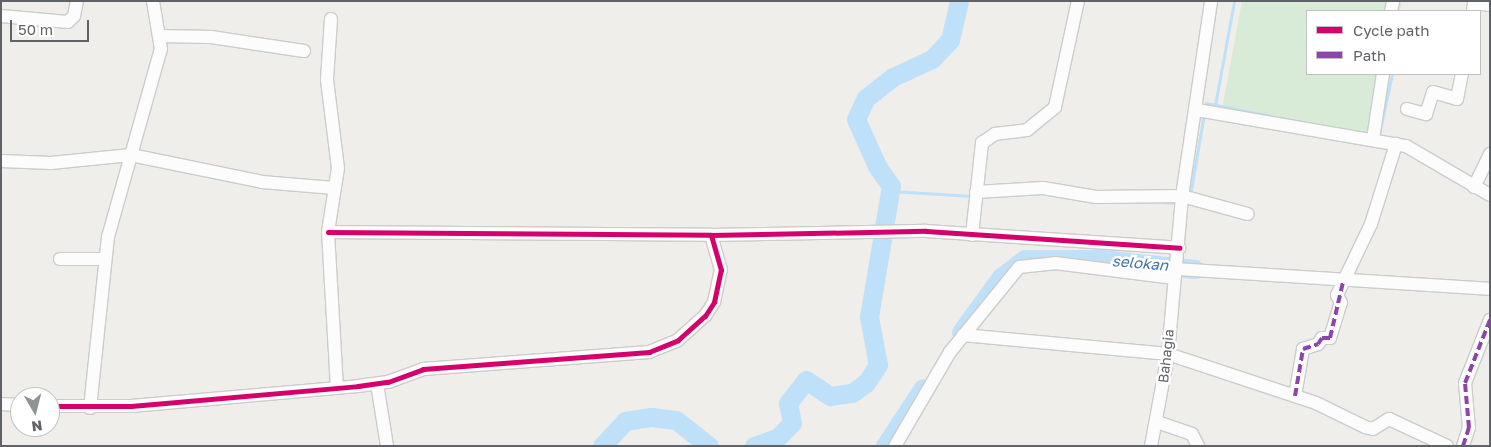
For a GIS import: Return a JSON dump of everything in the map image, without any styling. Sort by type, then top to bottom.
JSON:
[{"type":"street","points":[[1,16],[68,22],[74,16],[77,1]]},
{"type":"street","points":[[90,408],[105,259],[131,155],[159,58],[160,36],[153,1]]},
{"type":"street","points":[[972,235],[982,143],[987,137],[1026,130],[1054,106],[1078,1]]},
{"type":"street","name":"Bahagia","points":[[1151,446],[1157,422],[1168,354],[1181,210],[1197,110],[1211,1]]},
{"type":"street","points":[[1473,10],[1474,3],[1490,5]]},
{"type":"street","points":[[331,20],[327,80],[338,168],[328,232],[337,388]]},
{"type":"street","points":[[160,36],[210,37],[304,52]]},
{"type":"street","points":[[1374,135],[1382,75]]},
{"type":"street","points":[[1407,109],[1426,114],[1433,92],[1457,99],[1462,75]]},
{"type":"street","points":[[1197,110],[1374,135],[1430,156],[1474,187],[1490,195]]},
{"type":"street","points":[[1294,396],[1303,349],[1318,344],[1322,338],[1330,338],[1338,320],[1341,303],[1338,295],[1371,224],[1396,144]]},
{"type":"street","points":[[1474,187],[1490,154]]},
{"type":"street","points":[[1,161],[51,163],[131,155],[262,182],[334,188]]},
{"type":"street","points":[[976,196],[1043,188],[1096,197],[1183,197],[1248,214]]},
{"type":"street","points":[[328,232],[710,236],[883,231],[972,235],[1176,265],[1344,280],[1490,289]]},
{"type":"street","points":[[60,406],[90,408],[337,388],[377,384],[424,369],[636,354],[663,348],[691,330],[714,302],[721,270],[710,236]]},
{"type":"street","points":[[60,259],[105,259]]},
{"type":"street","points":[[895,446],[927,387],[963,335],[1002,284],[1026,264],[1098,268],[1176,265]]},
{"type":"street","points":[[1463,446],[1469,428],[1465,383],[1490,320]]},
{"type":"street","points":[[963,335],[1168,354],[1294,396],[1370,428],[1389,419],[1447,446]]},
{"type":"street","points":[[377,384],[387,446]]},
{"type":"street","points":[[1157,422],[1192,434],[1198,446]]},
{"type":"green space","points":[[1242,1],[1402,1],[1400,10],[1306,10],[1306,75],[1388,75],[1375,139],[1220,121]]},
{"type":"waterway","points":[[754,446],[777,438],[792,423],[788,403],[806,380],[830,396],[852,393],[866,383],[878,365],[869,317],[891,186],[877,166],[856,119],[866,98],[893,77],[932,59],[950,40],[959,1]]},
{"type":"waterway","points":[[1215,105],[1234,1]]},
{"type":"waterway","points":[[1379,134],[1392,75]]},
{"type":"waterway","points":[[1205,107],[1206,103],[1301,122]]},
{"type":"waterway","points":[[1190,196],[1204,113]]},
{"type":"waterway","points":[[891,191],[972,196]]},
{"type":"waterway","points":[[1162,202],[1179,203]]},
{"type":"waterway","name":"selokan","points":[[961,332],[1001,277],[1025,259],[1102,259],[1194,269]]},
{"type":"waterway","name":"selokan","points":[[885,446],[923,388]]},
{"type":"waterway","points":[[602,446],[625,421],[651,417],[676,420],[709,446]]},
{"type":"marked path","points":[[1295,396],[1303,349],[1318,344],[1322,338],[1330,338],[1343,282]]},
{"type":"marked path","points":[[1463,446],[1469,428],[1465,383],[1490,320]]},
{"type":"cycle path","points":[[328,232],[711,235],[926,231],[1179,248]]},
{"type":"cycle path","points":[[60,406],[131,406],[358,386],[388,382],[423,369],[649,352],[678,340],[705,316],[714,302],[721,270],[711,235]]}]
